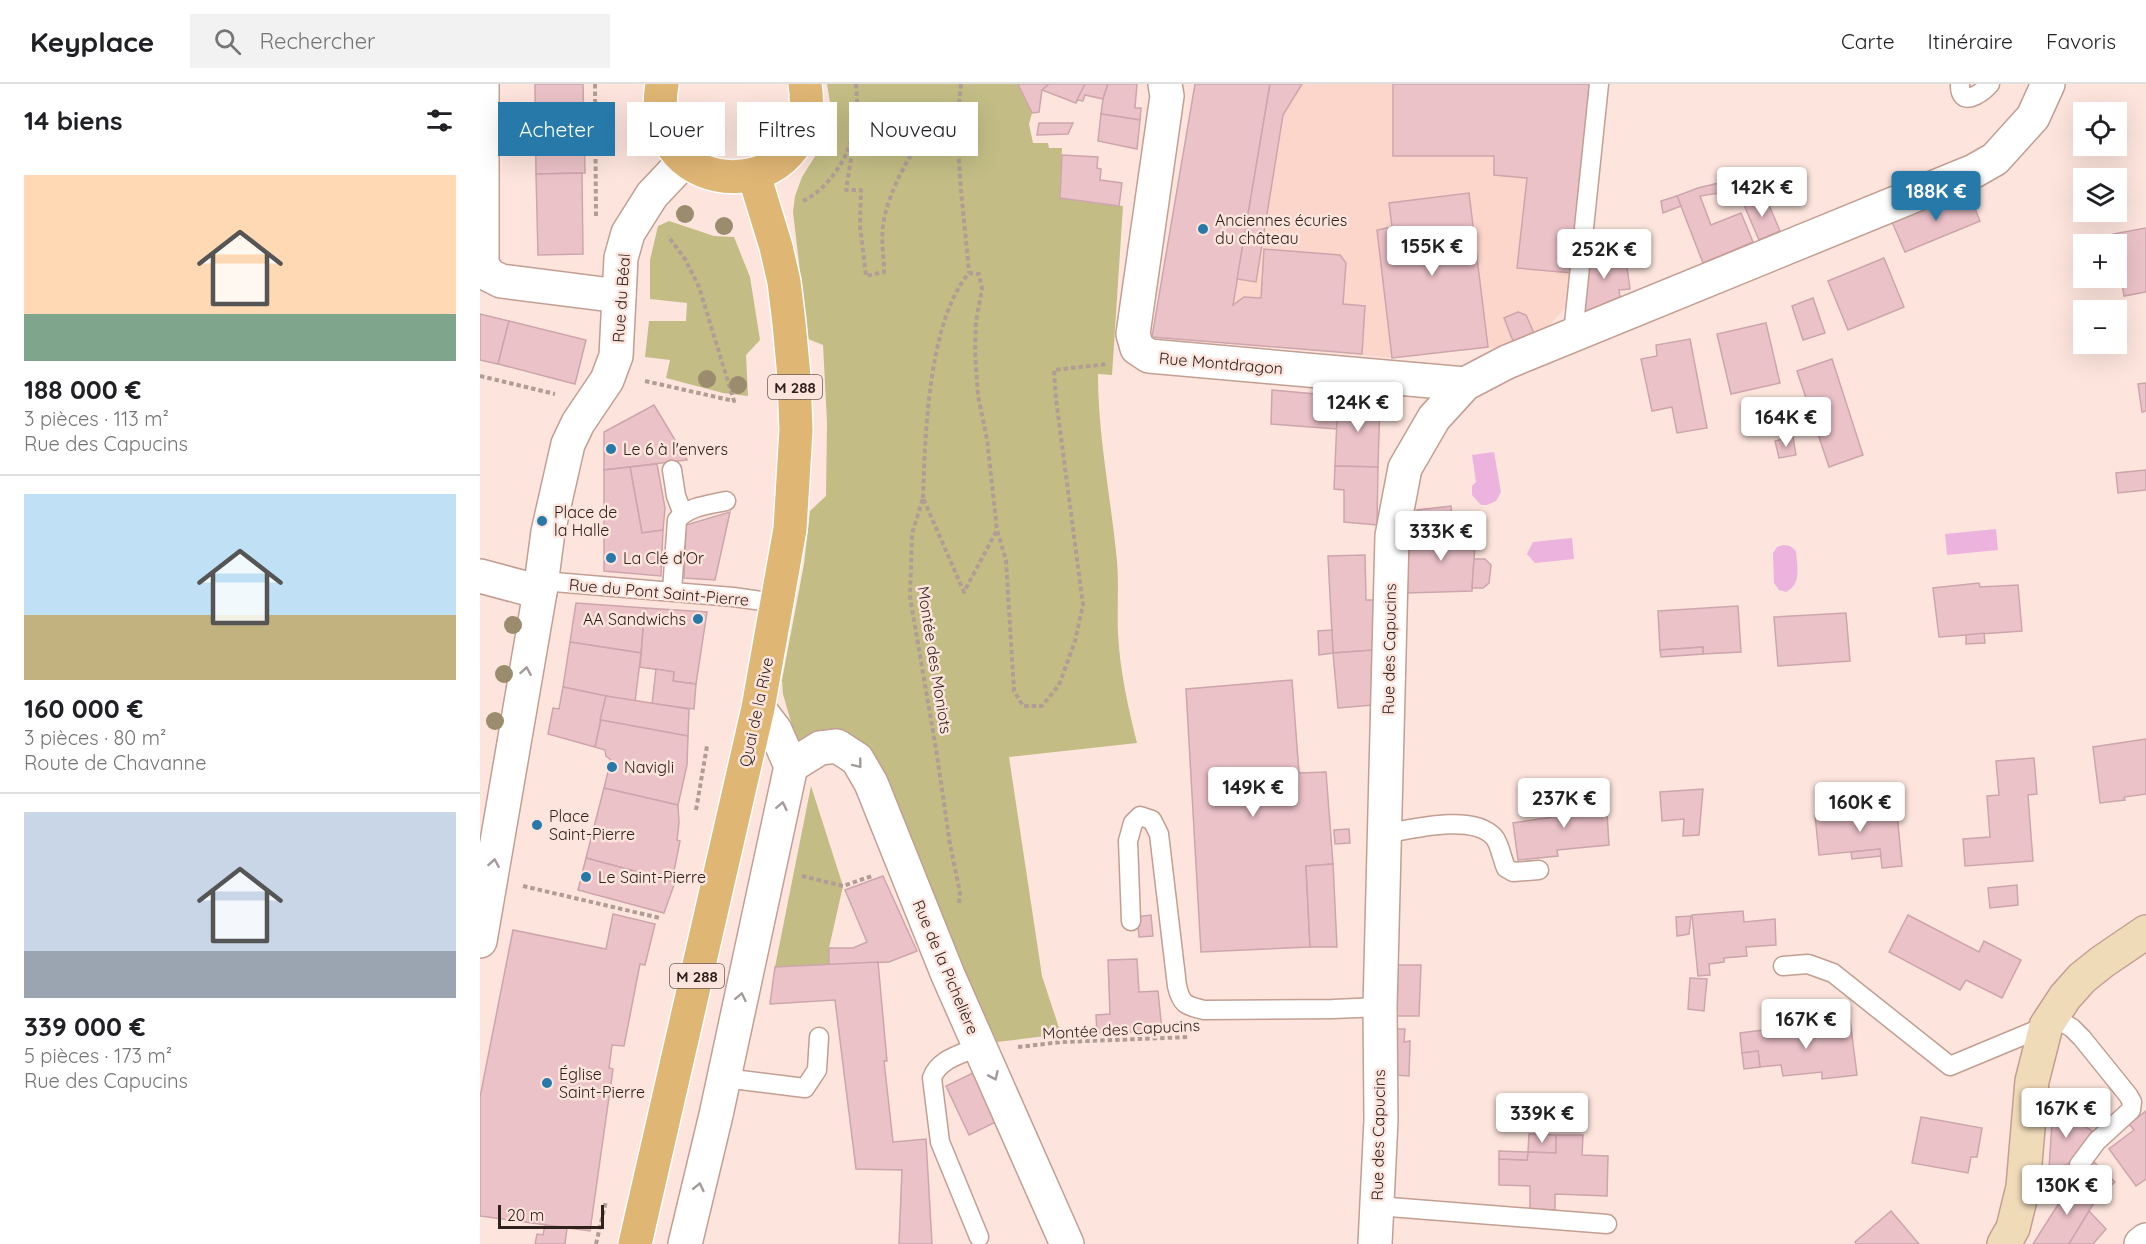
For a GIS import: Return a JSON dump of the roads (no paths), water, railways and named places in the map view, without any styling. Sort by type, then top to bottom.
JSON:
[{"type":"main road","points":[[662,84],[659,103],[662,124],[671,144],[685,160],[701,170],[718,176],[736,178],[754,174],[775,164],[793,148],[804,128],[808,104],[805,84]]},
{"type":"main road","name":"Quai de la Rive","points":[[635,1244],[758,708],[790,529],[796,430],[794,377],[784,282],[754,174]]},
{"type":"main road","points":[[2004,1244],[2013,1228],[2023,1187],[2032,1081],[2049,1021],[2065,997],[2082,978],[2146,932]]},
{"type":"street","points":[[482,84],[482,264],[489,275],[501,280],[619,296]]},
{"type":"street","name":"Rue Montdragon","points":[[1166,84],[1167,96],[1133,334],[1137,348],[1149,356],[1465,384]]},
{"type":"street","name":"Rue des Capucins","points":[[1375,1244],[1380,1120],[1380,1007],[1392,536],[1405,468],[1434,418],[1465,384],[1507,362],[1974,171],[1995,159],[2033,117],[2048,84]]},
{"type":"street","name":"Rue du Béal","points":[[541,587],[548,532],[568,444],[578,423],[608,380],[616,356],[621,258],[628,234],[641,210],[685,160]]},
{"type":"street","points":[[480,576],[541,587],[480,941]]},
{"type":"street","points":[[685,1244],[724,1078],[791,766],[775,730],[758,708]]},
{"type":"street","name":"Rue de la Pichelière","points":[[791,766],[820,748],[837,746],[857,759],[871,783],[948,975],[994,1047],[1067,1244]]},
{"type":"street","points":[[2141,1244],[2146,1240]]},
{"type":"lane","points":[[1573,334],[1599,84]]},
{"type":"lane","points":[[1960,84],[1959,90],[1964,96],[1970,98],[1977,96],[1990,84]]},
{"type":"lane","points":[[672,470],[676,496],[683,514]]},
{"type":"lane","points":[[672,591],[677,520],[690,509],[726,501]]},
{"type":"lane","name":"Rue du Pont Saint-Pierre","points":[[541,587],[672,591],[777,603]]},
{"type":"lane","points":[[1131,921],[1128,841],[1133,823],[1140,816],[1152,820],[1159,834],[1177,986],[1179,997],[1188,1006],[1203,1010],[1333,1010],[1380,1007]]},
{"type":"lane","points":[[1384,834],[1465,824],[1483,828],[1495,838],[1506,868],[1513,872],[1539,870]]},
{"type":"lane","points":[[1784,966],[1808,964],[1833,973],[1950,1066],[2049,1021],[2072,1028],[2132,1102],[2131,1110],[2097,1141],[2079,1165]]},
{"type":"lane","points":[[724,1078],[805,1088],[817,1070],[819,1037]]},
{"type":"lane","points":[[979,1237],[940,1142],[932,1078],[941,1063],[994,1047]]},
{"type":"lane","points":[[1377,1206],[1607,1224]]},
{"type":"place","name":"Anciennes écuries du château","points":[[1203,229]]},
{"type":"place","name":"Le 6 à l'envers","points":[[611,449]]},
{"type":"place","name":"Place de la Halle","points":[[542,521]]},
{"type":"place","name":"La Clé d'Or","points":[[611,558]]},
{"type":"place","name":"AA Sandwichs","points":[[698,619]]},
{"type":"place","name":"Navigli","points":[[612,767]]},
{"type":"place","name":"Place Saint-Pierre","points":[[537,825]]},
{"type":"place","name":"Le Saint-Pierre","points":[[586,877]]},
{"type":"place","name":"Église Saint-Pierre","points":[[547,1083]]}]
